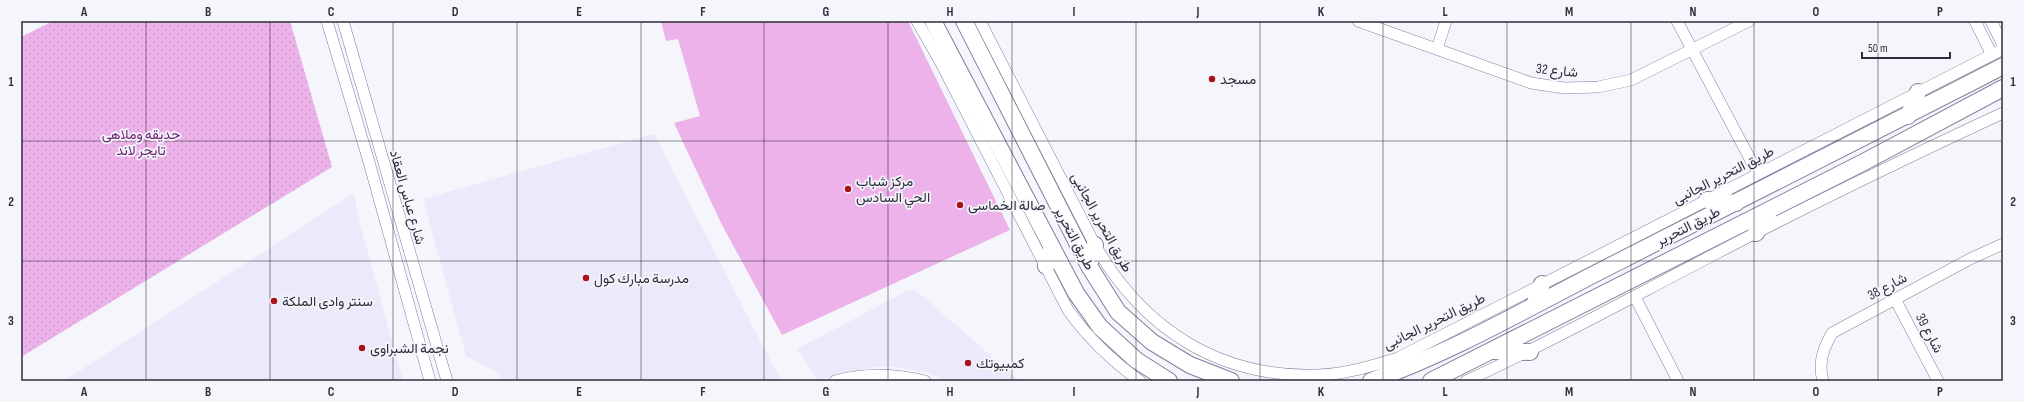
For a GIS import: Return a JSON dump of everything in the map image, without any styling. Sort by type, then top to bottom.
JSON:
[{"type":"street","name":"شارع عباس العقاد","points":[[327,21],[371,170],[430,381]]},
{"type":"street","name":"شارع عباس العقاد","points":[[343,21],[447,381]]},
{"type":"street","points":[[917,21],[940,62],[1068,310],[1080,326],[1110,358],[1140,381]]},
{"type":"street","name":"طريق التحرير","points":[[933,21],[1076,293],[1100,327],[1136,360],[1169,381]]},
{"type":"street","name":"طريق التحرير","points":[[964,21],[1089,266],[1118,312],[1146,337],[1190,366],[1230,381]]},
{"type":"street","name":"طريق التحرير الجانبى","points":[[980,21],[1095,245],[1110,271],[1135,302],[1166,329],[1201,350],[1232,363],[1278,374],[1319,375],[1359,370],[1398,358],[1918,92],[1998,60],[2003,49]]},
{"type":"street","name":"شارع 32","points":[[1358,21],[1531,83],[1564,88],[1598,87],[1631,80],[1749,21]]},
{"type":"street","points":[[1437,49],[1446,21]]},
{"type":"street","points":[[1677,21],[1758,174]]},
{"type":"street","points":[[1975,21],[1998,60]]},
{"type":"street","points":[[1991,21],[2003,45]]},
{"type":"street","name":"طريق التحرير","points":[[1371,381],[1408,368],[1854,144],[1908,116],[1998,60]]},
{"type":"street","name":"طريق التحرير","points":[[1431,381],[1864,162],[2003,88]]},
{"type":"street","points":[[1908,116],[1918,92]]},
{"type":"street","points":[[1466,381],[1530,352],[1756,233],[2003,113]]},
{"type":"street","points":[[1854,144],[1852,148],[1852,156],[1859,162],[1864,162]]},
{"type":"street","points":[[1816,163],[1824,171],[1822,182]]},
{"type":"street","points":[[1707,200],[1736,203]]},
{"type":"street","points":[[1756,233],[1771,209]]},
{"type":"street","name":"شارع 38","points":[[1823,381],[1820,372],[1822,351],[1832,333],[1972,258],[2003,244]]},
{"type":"street","points":[[1089,266],[1095,245]]},
{"type":"street","points":[[1046,266],[1052,247]]},
{"type":"street","points":[[1534,306],[1542,284]]},
{"type":"street","points":[[1635,297],[1678,381]]},
{"type":"street","name":"شارع 39","points":[[1895,299],[1938,381]]},
{"type":"street","points":[[1492,351],[1530,352]]},
{"type":"street","points":[[835,381],[867,376],[891,375],[925,381]]},
{"type":"shaded area","name":"مدرسة مبارك كول","points":[[654,134],[781,381],[502,381],[499,373],[466,356],[423,199]]},
{"type":"shaded area","points":[[354,193],[359,220],[403,381],[64,381]]},
{"type":"shaded area","points":[[914,290],[1020,381],[949,381],[924,372],[889,366],[873,367],[818,380],[797,349],[907,291]]},
{"type":"green space","name":"حديقه وملاهى تايجر لاند","points":[[53,21],[290,21],[332,167],[21,357],[21,37]]},
{"type":"green space","name":"مركز شباب الحي السادس","points":[[661,21],[908,21],[1010,230],[782,335],[722,225],[674,123],[700,116],[678,39],[666,41]]},
{"type":"place","name":"مسجد","points":[[1212,79]]},
{"type":"place","name":"مركز شباب الحي السادس","points":[[848,189]]},
{"type":"place","name":"صالة الخماسى","points":[[960,205]]},
{"type":"place","name":"مدرسة مبارك كول","points":[[586,278]]},
{"type":"place","name":"سنتر وادى الملكة","points":[[274,301]]},
{"type":"place","name":"نجمة الشبراوى","points":[[362,348]]},
{"type":"place","name":"كمبيوتك","points":[[968,363]]}]
